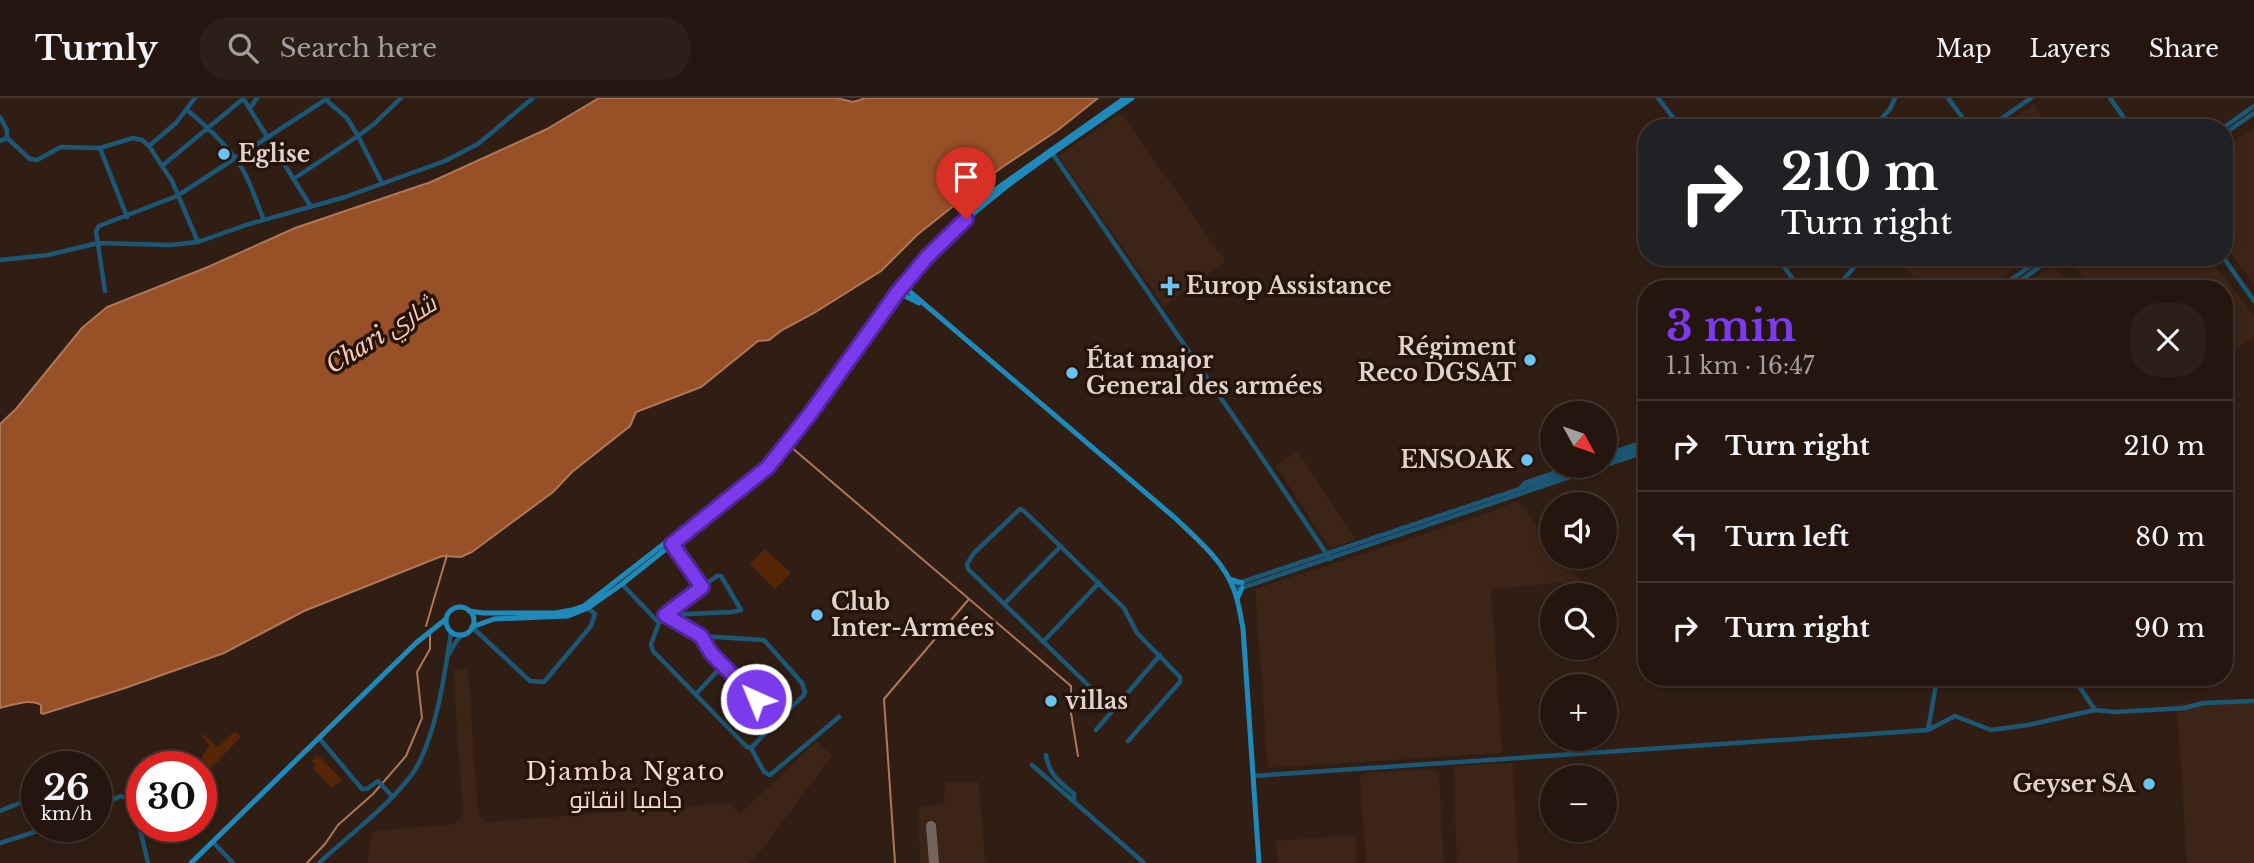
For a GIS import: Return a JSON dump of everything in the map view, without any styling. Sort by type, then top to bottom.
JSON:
[{"type":"main road","points":[[902,284],[966,219],[1015,178],[1125,98]]},
{"type":"main road","points":[[435,629],[457,635],[464,634],[472,626],[494,619],[568,616],[588,608],[622,584],[764,464],[931,246],[979,202],[1132,98]]},
{"type":"main road","points":[[911,275],[913,298]]},
{"type":"main road","points":[[902,284],[913,298]]},
{"type":"main road","points":[[896,292],[923,305],[1174,517],[1209,551],[1229,579],[1234,588],[1243,628],[1259,863]]},
{"type":"main road","points":[[217,838],[416,643],[446,619],[449,612],[455,608],[483,614],[555,612],[578,608],[593,601],[669,545],[768,467],[798,430],[896,292]]},
{"type":"main road","points":[[891,302],[913,298]]},
{"type":"main road","points":[[1229,579],[1242,585],[1237,599]]},
{"type":"main road","points":[[469,611],[473,619],[472,626]]},
{"type":"main road","points":[[446,619],[450,631]]},
{"type":"main road","points":[[191,863],[213,842]]},
{"type":"street","points":[[149,146],[187,110],[195,98]]},
{"type":"street","points":[[162,166],[244,98],[311,207]]},
{"type":"street","points":[[250,108],[257,98]]},
{"type":"street","points":[[295,178],[374,124],[401,98]]},
{"type":"street","points":[[0,260],[48,255],[97,243],[170,245],[198,242],[382,183],[470,149],[533,98]]},
{"type":"street","points":[[1658,98],[1674,119]]},
{"type":"street","points":[[1881,119],[1895,98]]},
{"type":"street","points":[[1948,98],[1963,119]]},
{"type":"street","points":[[2001,119],[2031,98]]},
{"type":"street","points":[[2110,98],[2125,119]]},
{"type":"street","points":[[105,291],[97,243],[96,230],[99,226],[177,196],[327,99],[347,118],[382,183]]},
{"type":"street","points":[[2233,121],[2254,106]]},
{"type":"street","points":[[187,110],[208,128],[236,160],[264,220]]},
{"type":"street","points":[[2233,128],[2254,113]]},
{"type":"street","points":[[0,117],[7,130],[7,138],[30,159],[37,160],[61,146],[100,148],[133,138],[142,139],[162,166],[198,242]]},
{"type":"street","points":[[0,141],[7,138]]},
{"type":"street","points":[[100,148],[127,216]]},
{"type":"street","points":[[1051,152],[1329,557]]},
{"type":"street","points":[[1844,280],[1855,266]]},
{"type":"street","points":[[2011,280],[2030,266]]},
{"type":"street","points":[[2021,280],[2041,266]]},
{"type":"street","points":[[2229,266],[2254,301]]},
{"type":"street","points":[[1617,452],[1638,446]]},
{"type":"street","points":[[1617,455],[1638,447]]},
{"type":"street","points":[[1234,588],[1638,454]]},
{"type":"street","points":[[1521,491],[1525,483],[1540,478]]},
{"type":"street","points":[[1521,491],[1556,478]]},
{"type":"street","points":[[1090,687],[968,569],[967,564],[974,554],[1020,509],[1124,608],[1137,632],[1180,677],[1180,682],[1128,741]]},
{"type":"street","points":[[669,545],[702,587]]},
{"type":"street","points":[[1004,604],[1061,547]]},
{"type":"street","points":[[665,615],[741,610],[741,606],[721,576],[717,576],[665,615],[651,644],[652,649],[735,736],[751,748],[764,772],[772,775],[839,718]]},
{"type":"street","points":[[1043,642],[1099,583]]},
{"type":"street","points":[[622,584],[659,623]]},
{"type":"street","points":[[472,626],[530,681],[544,682],[591,626],[595,614],[588,608]]},
{"type":"street","points":[[665,615],[701,636],[757,638],[770,645],[802,683],[805,692],[751,748]]},
{"type":"street","points":[[319,863],[392,796],[414,771],[429,740],[450,631]]},
{"type":"street","points":[[445,664],[453,647],[464,634]]},
{"type":"street","points":[[701,636],[711,653],[778,720]]},
{"type":"street","points":[[1096,730],[1160,655]]},
{"type":"street","points":[[696,694],[723,665]]},
{"type":"street","points":[[1928,730],[1936,686]]},
{"type":"street","points":[[2079,686],[2095,710]]},
{"type":"street","points":[[1253,776],[1928,730],[1955,716],[1991,730],[2095,710],[2114,712],[2185,708],[2203,703],[2254,701]]},
{"type":"street","points":[[320,738],[362,789],[377,781],[392,796]]},
{"type":"street","points":[[1046,755],[1048,767],[1054,777],[1074,794],[1074,802]]},
{"type":"street","points":[[1032,765],[1144,863]]},
{"type":"street","points":[[112,800],[121,796],[134,804],[148,863]]},
{"type":"street","points":[[0,811],[21,802]]},
{"type":"street","points":[[0,843],[21,836]]},
{"type":"street","points":[[213,842],[233,863]]},
{"type":"shaded area","points":[[2034,104],[2043,119],[2012,119]]},
{"type":"shaded area","points":[[1121,113],[1226,262],[1164,306],[1058,156]]},
{"type":"shaded area","points":[[2254,127],[2254,285],[2233,256],[2233,142]]},
{"type":"shaded area","points":[[1905,266],[2017,266],[1998,280],[1915,280]]},
{"type":"shaded area","points":[[2054,266],[2064,280],[2032,280]]},
{"type":"shaded area","points":[[2075,266],[2216,266],[2227,280],[2085,280]]},
{"type":"shaded area","points":[[2233,288],[2254,316],[2254,336],[2233,351]]},
{"type":"shaded area","points":[[1298,451],[1355,540],[1330,548],[1276,466]]},
{"type":"shaded area","points":[[1518,501],[1540,531],[1540,569],[1570,569],[1582,581],[1491,589],[1502,753],[1268,768],[1255,589]]},
{"type":"shaded area","points":[[765,549],[791,573],[775,589],[750,564]]},
{"type":"shaded area","points":[[468,669],[478,814],[487,822],[731,803],[739,815],[816,741],[832,756],[749,863],[367,863],[373,831],[455,824],[463,815],[453,670]]},
{"type":"shaded area","points":[[2254,699],[2254,863],[2187,863],[2177,704]]},
{"type":"shaded area","points":[[235,731],[241,737],[217,762],[217,751],[206,751],[209,745],[201,736],[203,734],[217,747]]},
{"type":"shaded area","points":[[318,755],[342,780],[332,788],[313,768],[316,765],[311,761]]},
{"type":"shaded area","points":[[1513,763],[1518,863],[1457,863],[1453,766]]},
{"type":"shaded area","points":[[1434,769],[1439,773],[1444,863],[1366,863],[1360,777],[1364,773]]},
{"type":"shaded area","points":[[945,782],[979,782],[985,863],[920,863],[918,807],[944,804]]},
{"type":"shaded area","points":[[1355,835],[1357,863],[1278,863],[1276,841]]},
{"type":"water","name":"Chari شاري","points":[[599,98],[836,98],[853,102],[866,98],[1098,98],[1058,130],[1001,168],[917,235],[881,271],[769,340],[758,341],[701,387],[636,412],[630,426],[572,472],[553,492],[472,552],[461,557],[442,556],[304,611],[224,653],[125,688],[43,714],[41,705],[31,702],[0,708],[0,424],[16,409],[82,328],[107,307],[208,267],[295,228],[431,182],[547,129]]},
{"type":"waterway","points":[[791,447],[1071,686],[1071,704]]},
{"type":"waterway","points":[[426,626],[447,555]]},
{"type":"waterway","points":[[895,863],[884,699],[969,599]]},
{"type":"waterway","points":[[307,863],[338,825],[373,794],[406,756],[422,718],[417,672],[430,649],[430,634]]},
{"type":"waterway","points":[[1071,713],[1078,756]]},
{"type":"taxiway","points":[[931,826],[934,863]]},
{"type":"place","name":"Eglise","points":[[224,154]]},
{"type":"place","name":"Europ Assistance","points":[[1170,286]]},
{"type":"place","name":"Régiment Reco DGSAT","points":[[1530,360]]},
{"type":"place","name":"État major General des armées","points":[[1072,373]]},
{"type":"place","name":"ENSOAK","points":[[1527,460]]},
{"type":"place","name":"Club Inter-Armées","points":[[817,615]]},
{"type":"place","name":"villas","points":[[1051,701]]},
{"type":"place","name":"Geyser SA","points":[[2149,784]]},
{"type":"district","name":"Djamba Ngato جامبا انقاتو","points":[[626,785]]},
{"type":"route","points":[[756,699],[711,653],[701,636],[665,615],[702,587],[672,544],[768,467],[810,414],[897,293],[927,257],[966,219]]}]
